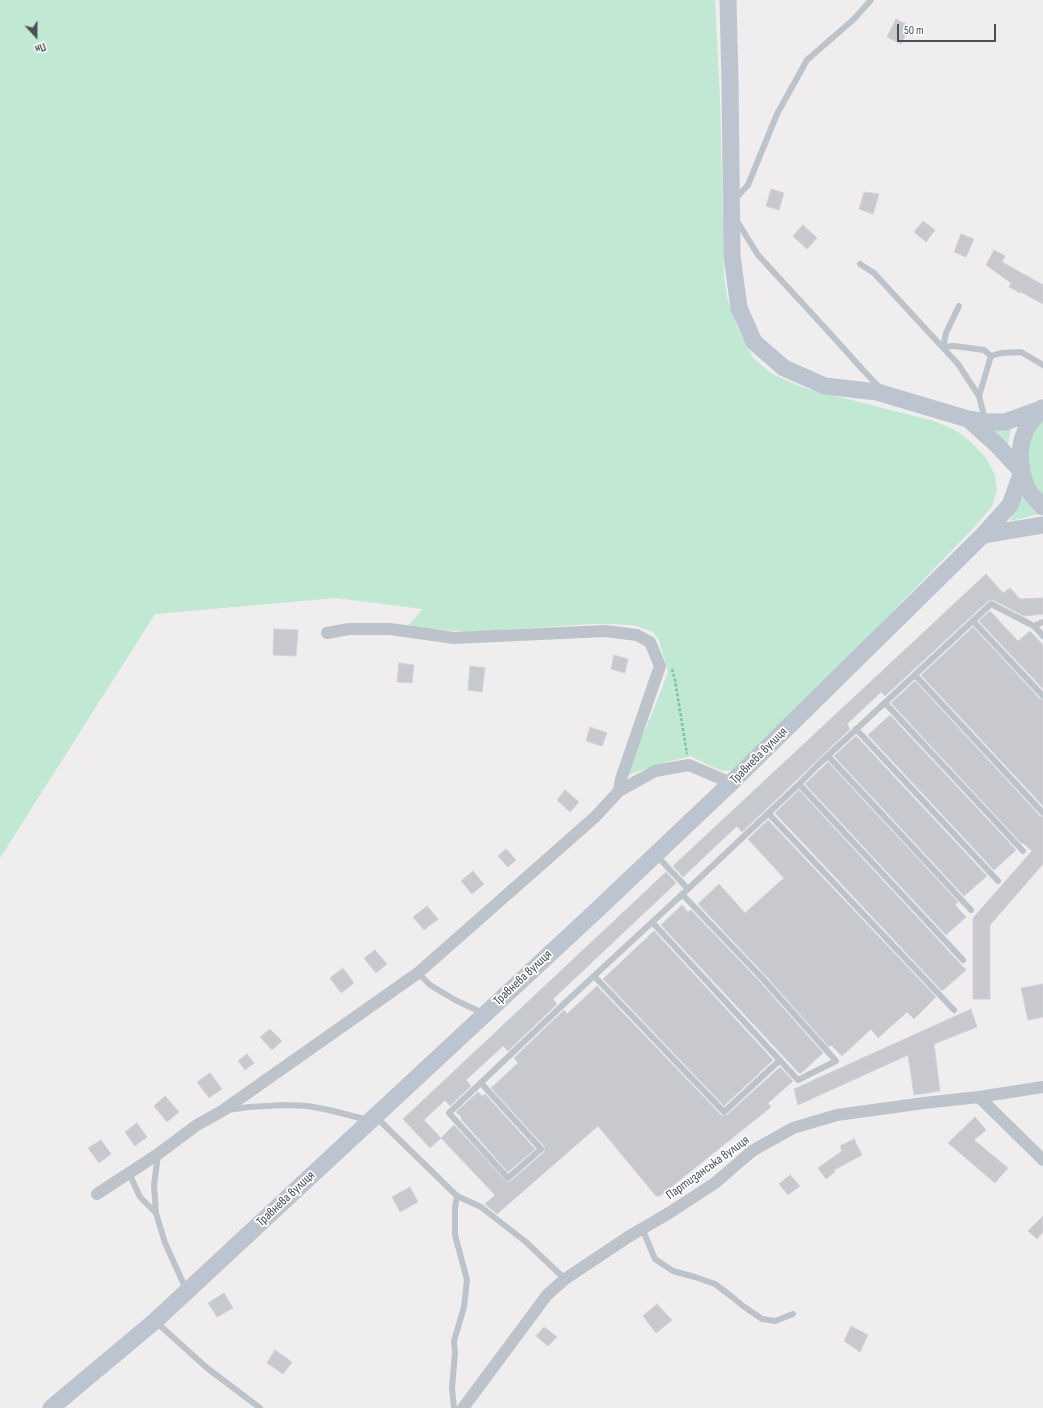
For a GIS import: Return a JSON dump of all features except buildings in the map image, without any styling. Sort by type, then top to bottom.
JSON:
[{"type":"street","points":[[728,0],[732,256],[739,308],[754,342],[784,368],[825,386],[877,392],[968,419],[986,422],[1005,422],[1042,408]]},
{"type":"street","points":[[1042,408],[1027,427],[1022,440],[1020,454],[1022,472],[1026,486],[1043,507]]},
{"type":"street","points":[[968,419],[998,445],[1022,472]]},
{"type":"street","name":"Травнева вулиця","points":[[51,1408],[155,1321],[656,855],[731,783],[983,535],[1010,505],[1022,472]]},
{"type":"street","points":[[983,535],[1043,525]]},
{"type":"street","points":[[327,633],[349,629],[390,629],[454,638],[605,631],[637,634],[650,642],[660,666],[621,779],[619,791]]},
{"type":"street","points":[[97,1194],[158,1154],[197,1125],[222,1111],[418,973],[595,817],[619,791],[655,771],[689,765],[731,783]]},
{"type":"street","name":"Партизанська вулиця","points":[[463,1408],[547,1295],[573,1272],[715,1183],[752,1151],[793,1128],[837,1115],[979,1097],[1043,1087]]},
{"type":"street","points":[[979,1097],[1043,1160]]},
{"type":"lane","points":[[870,0],[854,20],[807,60],[776,114],[748,185],[732,208],[758,255],[878,386],[877,392]]},
{"type":"lane","points":[[860,264],[874,273],[958,364],[979,396],[986,422]]},
{"type":"lane","points":[[943,347],[946,332],[959,306]]},
{"type":"lane","points":[[943,347],[954,346],[984,350],[991,356]]},
{"type":"lane","points":[[991,356],[1001,353],[1021,352],[1043,365]]},
{"type":"lane","points":[[979,396],[991,356]]},
{"type":"lane","points":[[481,1083],[541,1149],[508,1178],[449,1113],[594,976],[768,814],[856,729],[991,604],[1034,626],[1043,636]]},
{"type":"lane","points":[[973,621],[1043,696]]},
{"type":"lane","points":[[1034,626],[1043,622]]},
{"type":"lane","points":[[915,675],[1043,813]]},
{"type":"lane","points":[[884,703],[1023,851]]},
{"type":"lane","points":[[856,729],[998,881]]},
{"type":"lane","points":[[828,756],[971,910]]},
{"type":"lane","points":[[799,784],[963,960]]},
{"type":"lane","points":[[768,814],[954,1010]]},
{"type":"lane","points":[[656,855],[688,888]]},
{"type":"lane","points":[[652,922],[798,1080],[836,1061],[763,979],[682,894]]},
{"type":"lane","points":[[418,973],[430,985],[457,1001],[485,1014]]},
{"type":"lane","points":[[594,976],[724,1112],[780,1060]]},
{"type":"lane","points":[[222,1111],[249,1107],[300,1105],[373,1118],[457,1196],[481,1207],[526,1242],[565,1279]]},
{"type":"lane","points":[[158,1154],[154,1185],[156,1213],[165,1243],[187,1291]]},
{"type":"lane","points":[[129,1173],[140,1197],[156,1213]]},
{"type":"lane","points":[[454,1408],[452,1388],[454,1341],[464,1307],[467,1280],[455,1235],[455,1207],[457,1196]]},
{"type":"lane","points":[[642,1228],[656,1259],[673,1271],[695,1276],[715,1284],[762,1319],[775,1321],[793,1314]]},
{"type":"lane","points":[[155,1321],[207,1368],[260,1408]]},
{"type":"path","points":[[671,667],[675,680],[689,765]]},
{"type":"green space","points":[[0,0],[715,0],[720,99],[724,275],[727,297],[737,327],[753,358],[772,374],[804,388],[934,421],[955,430],[970,441],[986,458],[995,475],[997,490],[992,506],[980,521],[741,769],[723,771],[691,756],[663,763],[625,776],[668,672],[659,640],[653,632],[636,626],[591,624],[472,632],[407,627],[423,609],[336,598],[155,614],[0,858]]},
{"type":"green space","points":[[1043,418],[1043,496],[1037,489],[1031,477],[1028,453],[1030,439],[1036,427]]},
{"type":"green space","points":[[1012,424],[1007,449],[992,430]]},
{"type":"green space","points":[[1020,495],[1039,514],[1010,521]]}]
